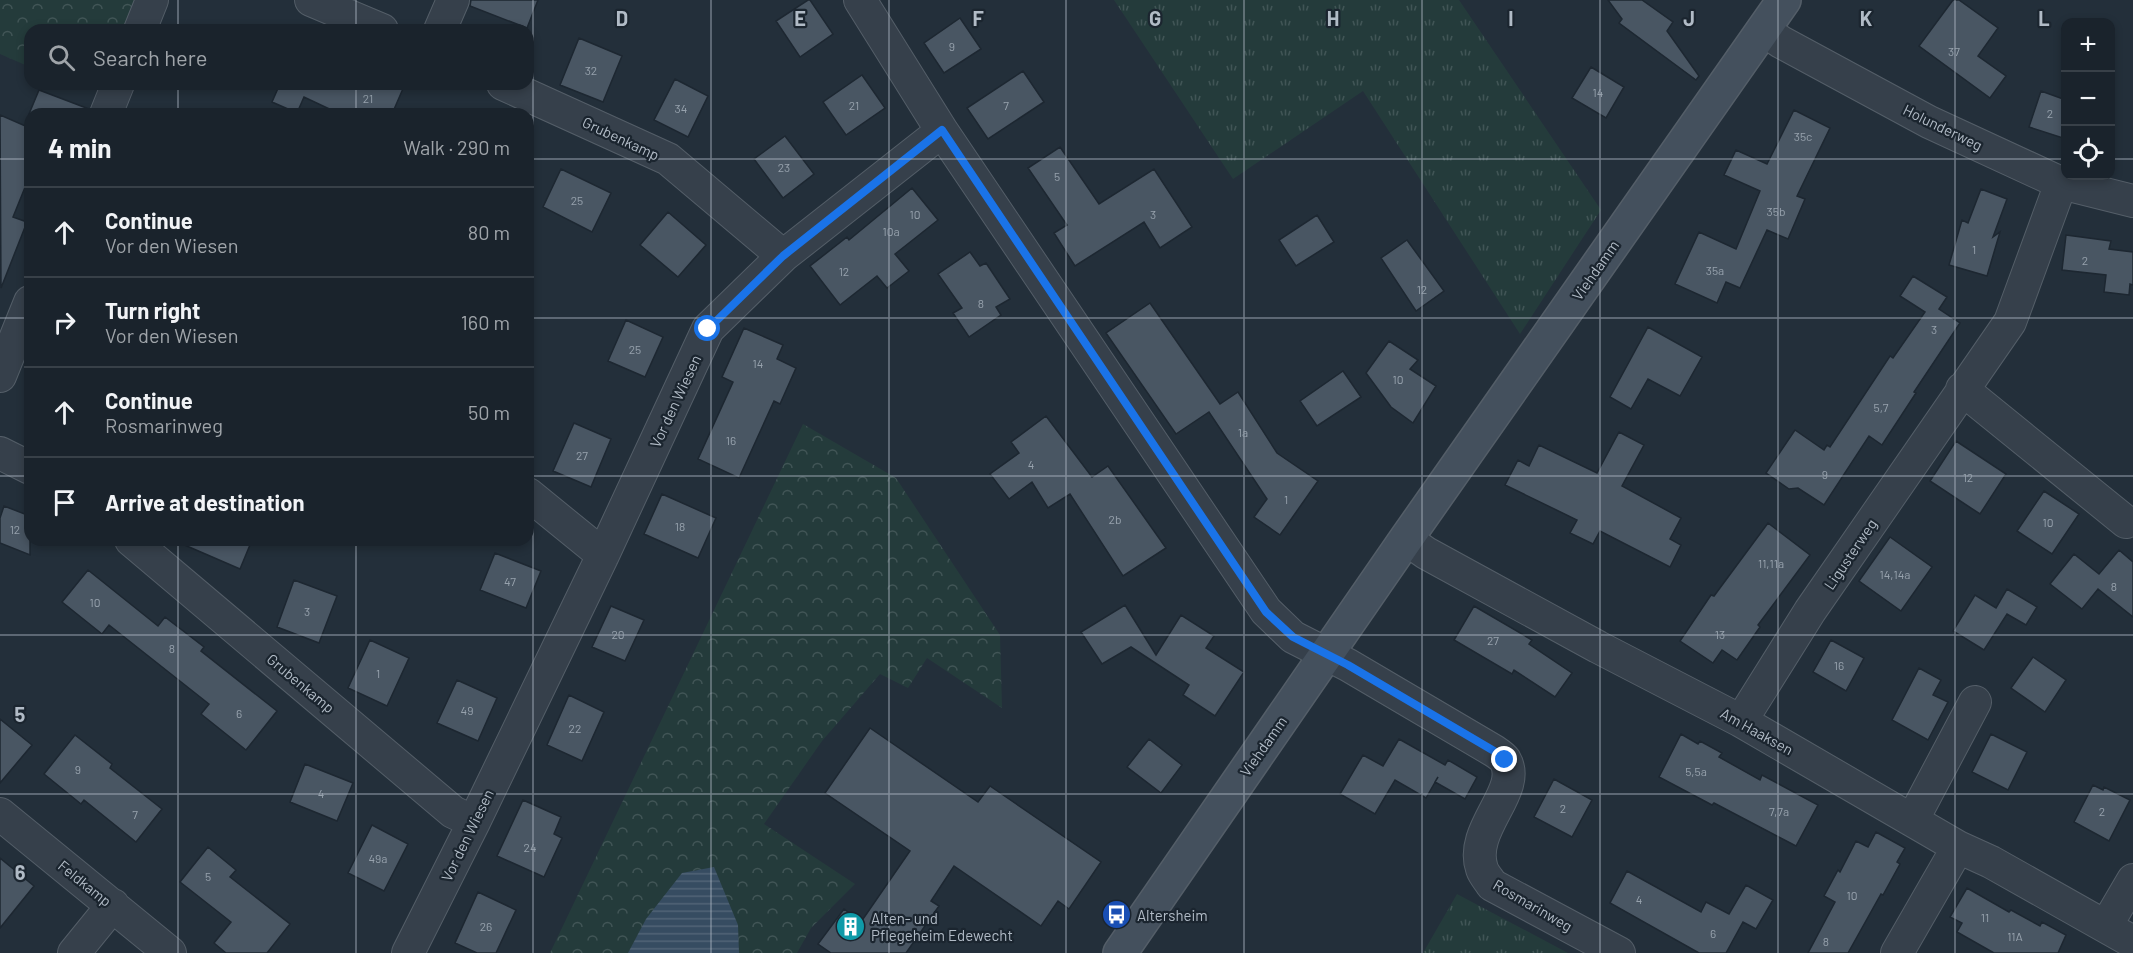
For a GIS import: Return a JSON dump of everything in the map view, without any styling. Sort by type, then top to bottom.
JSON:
[{"type":"main road","name":"Viehdamm","points":[[1120,953],[1406,539],[1785,0]]},
{"type":"street","points":[[142,24],[152,0]]},
{"type":"street","points":[[311,0],[368,24]]},
{"type":"street","points":[[443,24],[453,0]]},
{"type":"street","points":[[860,0],[942,130],[1266,612],[1293,637],[1328,654]]},
{"type":"street","name":"Holunderweg","points":[[1763,30],[1929,122],[2061,183],[2133,201]]},
{"type":"street","points":[[108,108],[116,90]]},
{"type":"street","name":"Grubenkamp","points":[[516,90],[668,159],[783,256]]},
{"type":"street","name":"Vor den Wiesen","points":[[408,953],[603,555],[708,329],[783,256],[942,130]]},
{"type":"street","name":"Ligusterweg","points":[[1741,721],[1810,612],[2010,322],[2061,183]]},
{"type":"street","points":[[0,376],[24,317]]},
{"type":"street","points":[[1962,389],[2126,522]]},
{"type":"street","points":[[0,453],[24,465]]},
{"type":"street","points":[[534,499],[603,555]]},
{"type":"street","name":"Am Haaksen","points":[[1406,539],[1426,553],[1598,647],[1741,721],[1958,847],[1991,862],[2133,942]]},
{"type":"street","name":"Grubenkamp","points":[[138,546],[453,812],[474,822]]},
{"type":"street","name":"Rosmarinweg","points":[[1328,654],[1494,751],[1505,760],[1509,777],[1504,795],[1482,835],[1479,855],[1482,871],[1492,885],[1619,953]]},
{"type":"street","points":[[1913,819],[1975,702]]},
{"type":"street","name":"Feldkamp","points":[[0,814],[170,953]]},
{"type":"street","points":[[1897,953],[1958,847]]},
{"type":"street","points":[[2106,927],[2133,880]]},
{"type":"street","points":[[74,953],[113,905]]},
{"type":"green space","points":[[0,0],[136,0],[126,24],[24,24],[24,64],[0,54]]},
{"type":"green space","points":[[1114,0],[1459,0],[1601,210],[1520,334],[1363,91],[1233,179]]},
{"type":"green space","points":[[803,424],[896,478],[1000,635],[1002,708],[927,658],[908,688],[880,674],[822,741],[764,824],[855,884],[811,928],[797,953],[550,953]]},
{"type":"green space","points":[[1457,894],[1568,953],[1423,953]]},
{"type":"water","points":[[714,867],[738,925],[739,953],[628,953],[646,919],[682,873]]},
{"type":"building","points":[[471,0],[538,0],[529,24],[517,24],[470,6]]},
{"type":"building","points":[[808,0],[833,34],[800,57],[776,21]]},
{"type":"building","points":[[1608,0],[1642,0],[1673,22],[1667,31],[1699,76],[1696,80],[1619,23],[1622,19]]},
{"type":"building","points":[[1953,0],[1959,0],[1998,28],[1978,56],[2006,76],[1990,98],[1919,46]]},
{"type":"building","points":[[960,18],[981,49],[944,73],[924,43]]},
{"type":"building","points":[[579,38],[622,56],[603,102],[560,85]]},
{"type":"building","points":[[1591,67],[1624,87],[1606,118],[1572,98]]},
{"type":"building","points":[[1023,71],[1044,102],[988,139],[967,108]]},
{"type":"building","points":[[862,75],[885,108],[846,135],[823,102]]},
{"type":"building","points":[[675,79],[708,96],[688,137],[654,120]]},
{"type":"building","points":[[39,90],[86,108],[32,108]]},
{"type":"building","points":[[277,90],[402,90],[395,108],[327,108],[304,97],[299,108],[286,108],[272,102]]},
{"type":"building","points":[[2041,91],[2061,98],[2061,137],[2029,127]]},
{"type":"building","points":[[1794,110],[1830,128],[1797,196],[1805,199],[1788,239],[1767,230],[1740,288],[1726,282],[1717,303],[1675,284],[1699,232],[1736,249],[1760,191],[1724,175],[1736,150],[1767,164]]},
{"type":"building","points":[[0,115],[24,125],[24,190],[13,217],[24,221],[24,230],[1,288]]},
{"type":"building","points":[[785,136],[814,174],[783,198],[754,159]]},
{"type":"building","points":[[1060,147],[1099,204],[1154,169],[1192,227],[1160,248],[1144,222],[1075,266],[1054,233],[1067,225],[1028,168]]},
{"type":"building","points":[[561,169],[611,193],[592,232],[543,207]]},
{"type":"building","points":[[912,188],[938,220],[895,254],[909,271],[887,288],[877,276],[840,305],[810,266],[847,237],[849,240]]},
{"type":"building","points":[[1981,189],[2007,199],[1993,237],[2000,232],[1987,276],[1949,265],[1962,220],[1968,223]]},
{"type":"building","points":[[668,212],[706,245],[678,277],[640,245]]},
{"type":"building","points":[[1317,215],[1334,242],[1296,266],[1279,240]]},
{"type":"building","points":[[2066,235],[2111,241],[2109,249],[2133,252],[2133,285],[2130,284],[2129,295],[2104,292],[2106,275],[2062,270]]},
{"type":"building","points":[[1407,240],[1444,291],[1416,311],[1381,258]]},
{"type":"building","points":[[970,252],[980,266],[986,263],[1010,299],[996,307],[1001,315],[969,337],[953,313],[962,308],[938,274]]},
{"type":"building","points":[[1913,276],[1947,297],[1939,309],[1960,323],[1882,445],[1869,436],[1824,505],[1798,488],[1789,489],[1766,473],[1795,430],[1824,450],[1827,445],[1830,447],[1890,356],[1893,358],[1925,312],[1900,296]]},
{"type":"building","points":[[1150,303],[1220,404],[1238,392],[1277,453],[1318,481],[1280,535],[1254,517],[1267,499],[1209,412],[1176,434],[1106,333]]},
{"type":"building","points":[[626,320],[663,337],[645,377],[608,361]]},
{"type":"building","points":[[1648,327],[1702,357],[1680,396],[1648,379],[1631,409],[1610,397]]},
{"type":"building","points":[[744,328],[783,345],[777,359],[796,368],[780,404],[774,401],[739,478],[698,459],[733,382],[722,377]]},
{"type":"building","points":[[1389,341],[1418,360],[1410,369],[1436,386],[1413,423],[1391,407],[1366,373]]},
{"type":"building","points":[[1343,371],[1361,397],[1317,426],[1300,401]]},
{"type":"building","points":[[1046,416],[1092,477],[1108,466],[1166,548],[1123,576],[1070,494],[1048,508],[1032,482],[1009,499],[990,474],[1019,453],[1011,442]]},
{"type":"building","points":[[574,423],[611,439],[591,487],[553,471]]},
{"type":"building","points":[[1619,432],[1644,445],[1622,486],[1681,518],[1670,539],[1681,545],[1670,567],[1600,531],[1593,544],[1570,533],[1577,520],[1505,485],[1518,460],[1529,466],[1539,445],[1597,473]]},
{"type":"building","points":[[1956,441],[2006,474],[1980,514],[1930,481]]},
{"type":"building","points":[[2044,491],[2079,514],[2052,554],[2017,531]]},
{"type":"building","points":[[662,494],[716,518],[698,558],[644,534]]},
{"type":"building","points":[[4,506],[24,514],[24,546],[30,546],[30,555],[0,543],[0,518]]},
{"type":"building","points":[[1768,523],[1810,555],[1758,625],[1760,627],[1737,660],[1722,650],[1713,663],[1680,641],[1711,595],[1714,596]]},
{"type":"building","points":[[1890,537],[1932,567],[1901,611],[1859,581]]},
{"type":"building","points":[[187,546],[250,546],[240,569]]},
{"type":"building","points":[[2119,550],[2133,562],[2133,617],[2098,589],[2082,609],[2050,584],[2074,554],[2099,574]]},
{"type":"building","points":[[495,553],[541,571],[526,608],[480,590]]},
{"type":"building","points":[[88,570],[158,626],[165,617],[204,647],[201,651],[277,711],[246,750],[201,714],[209,704],[109,625],[102,634],[62,602]]},
{"type":"building","points":[[294,580],[337,596],[319,643],[277,627]]},
{"type":"building","points":[[2007,589],[2037,607],[2026,625],[2007,614],[1984,650],[1953,631],[1975,595],[1996,608]]},
{"type":"building","points":[[1125,605],[1156,655],[1181,615],[1214,636],[1206,648],[1244,672],[1215,716],[1183,695],[1189,685],[1131,647],[1102,664],[1081,632]]},
{"type":"building","points":[[611,606],[644,620],[625,661],[592,647]]},
{"type":"building","points":[[1474,606],[1532,640],[1529,644],[1572,673],[1555,697],[1514,670],[1512,674],[1454,640]]},
{"type":"building","points":[[370,640],[409,658],[387,706],[348,688]]},
{"type":"building","points":[[1831,640],[1864,658],[1846,691],[1813,672]]},
{"type":"building","points":[[2033,657],[2066,680],[2045,712],[2011,688]]},
{"type":"building","points":[[1919,668],[1941,680],[1933,695],[1948,702],[1928,740],[1892,720]]},
{"type":"building","points":[[457,680],[497,698],[478,741],[437,723]]},
{"type":"building","points":[[569,695],[604,712],[582,761],[547,745]]},
{"type":"building","points":[[0,719],[32,745],[0,783]]},
{"type":"building","points":[[870,728],[978,802],[990,786],[1101,862],[1069,909],[1058,901],[1041,926],[954,866],[931,901],[939,906],[906,953],[831,953],[818,944],[844,909],[861,922],[910,851],[825,793]]},
{"type":"building","points":[[1681,734],[1698,744],[1700,741],[1722,753],[1719,757],[1760,780],[1762,775],[1818,805],[1796,846],[1659,777]]},
{"type":"building","points":[[1991,734],[2027,752],[2008,790],[1972,772]]},
{"type":"building","points":[[75,735],[112,764],[110,768],[162,809],[136,842],[84,800],[81,804],[44,774]]},
{"type":"building","points":[[1149,739],[1182,765],[1161,793],[1127,767]]},
{"type":"building","points":[[1399,739],[1445,765],[1448,760],[1477,777],[1465,799],[1435,782],[1426,798],[1395,780],[1375,814],[1340,794],[1363,755],[1383,766]]},
{"type":"building","points":[[305,764],[353,783],[337,821],[290,802]]},
{"type":"building","points":[[1554,779],[1592,800],[1572,837],[1534,817]]},
{"type":"building","points":[[2093,785],[2103,790],[2104,787],[2130,800],[2109,841],[2074,822]]},
{"type":"building","points":[[523,800],[561,817],[554,834],[562,838],[544,877],[497,856]]},
{"type":"building","points":[[372,825],[408,844],[384,891],[348,873]]},
{"type":"building","points":[[1876,832],[1905,848],[1897,862],[1900,864],[1883,895],[1881,894],[1848,953],[1808,953],[1835,902],[1824,896],[1838,870],[1840,872],[1856,841],[1868,847]]},
{"type":"building","points":[[208,847],[236,870],[230,877],[290,924],[267,953],[226,953],[214,943],[231,922],[180,882]]},
{"type":"building","points":[[0,858],[34,886],[0,928]]},
{"type":"building","points":[[1627,871],[1701,912],[1706,902],[1729,914],[1746,885],[1773,900],[1756,929],[1743,922],[1726,953],[1699,953],[1610,903]]},
{"type":"building","points":[[1967,888],[2009,912],[2011,910],[2040,926],[2042,922],[2066,935],[2058,953],[1994,953],[1957,932],[1962,923],[1950,917]]},
{"type":"building","points":[[478,892],[516,910],[496,953],[477,953],[455,943]]},
{"type":"place","name":"Altersheim","points":[[1116,915]]},
{"type":"place","name":"Alten- und Pflegeheim Edewecht","points":[[850,927]]},
{"type":"route","points":[[708,329],[783,256],[942,130],[1266,612],[1293,637],[1392,690],[1494,751],[1505,760]]}]
